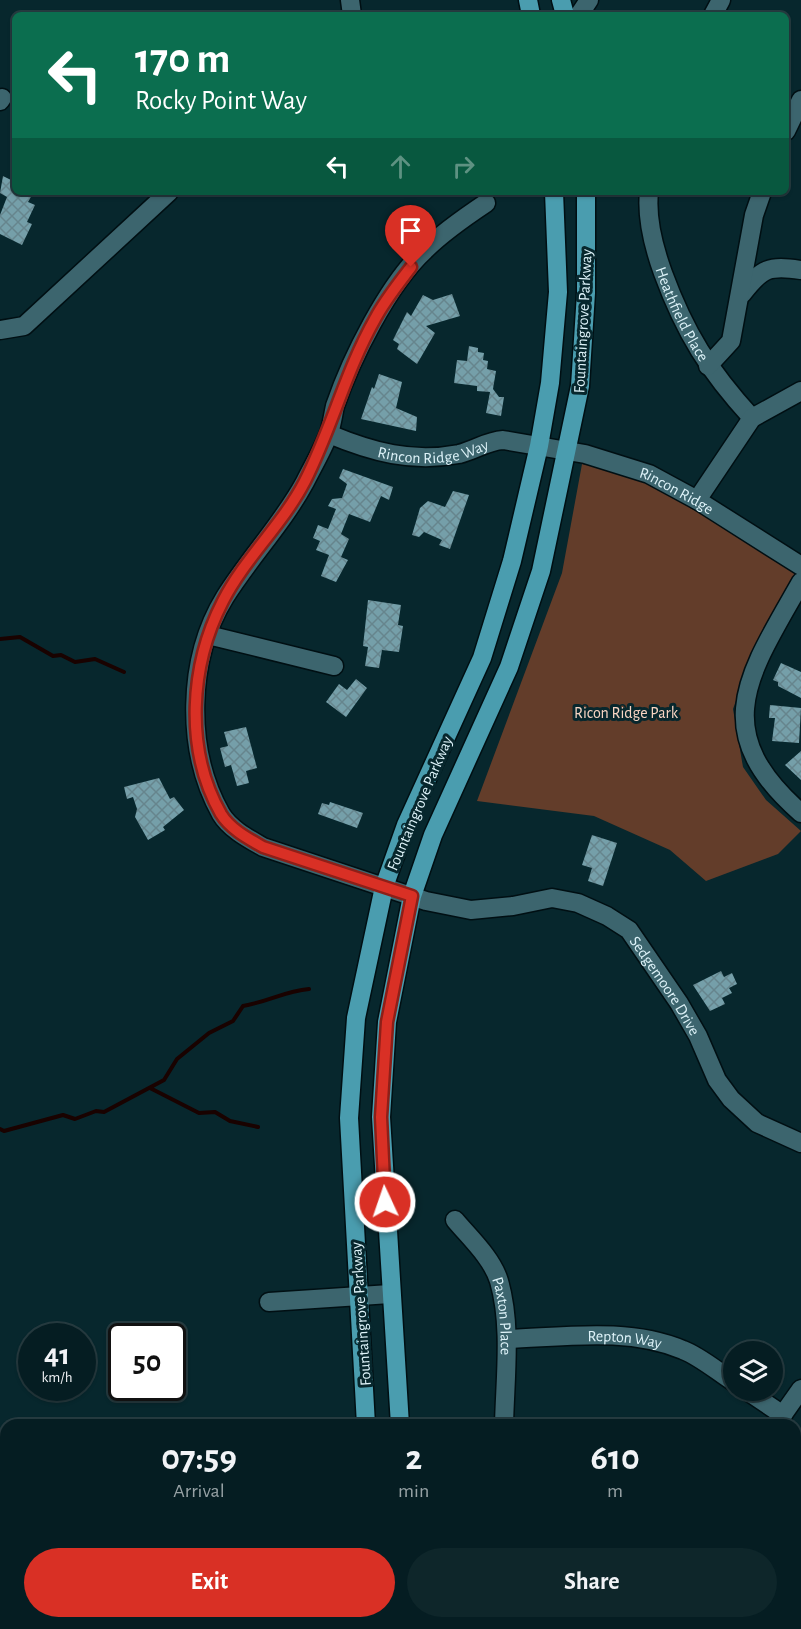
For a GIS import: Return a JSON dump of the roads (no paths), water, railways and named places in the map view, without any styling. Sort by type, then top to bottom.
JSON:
[{"type":"main road","name":"Fountaingrove Parkway","points":[[366,1419],[350,1118],[350,1080],[356,1018],[384,887],[406,825],[482,658],[512,561],[539,446],[550,383],[558,292],[554,195]]},
{"type":"main road","name":"Fountaingrove Parkway","points":[[400,1419],[390,1294],[381,1117],[387,1022],[412,896],[433,835],[509,667],[541,571],[568,452],[580,386],[586,305],[586,195]]},
{"type":"street","points":[[789,125],[801,100]]},
{"type":"street","points":[[0,330],[24,326],[166,195]]},
{"type":"street","name":"Heathfield Place","points":[[649,195],[647,206],[655,250],[681,319],[708,366],[752,418]]},
{"type":"street","points":[[708,366],[731,340],[754,215],[761,195]]},
{"type":"street","name":"Sedgemoore Drive","points":[[486,203],[423,251],[375,318],[336,406],[328,434],[304,484],[225,598],[208,635],[199,664],[195,712],[203,772],[222,815],[242,835],[263,847],[412,896],[471,910],[513,906],[552,898],[578,903],[629,930],[680,1003],[699,1036],[717,1080],[731,1099],[757,1123],[801,1143]]},
{"type":"street","points":[[741,295],[755,277],[776,266],[801,270]]},
{"type":"street","points":[[697,500],[752,418],[801,391]]},
{"type":"street","name":"Rincon Ridge Way","points":[[328,434],[391,456],[422,458],[461,453],[491,441],[518,441],[539,446]]},
{"type":"street","name":"Rincon Ridge","points":[[539,446],[631,466],[697,500],[801,566]]},
{"type":"street","points":[[801,582],[755,665],[747,693],[745,725],[748,747],[763,776],[801,813]]},
{"type":"street","points":[[208,635],[333,666]]},
{"type":"street","name":"Paxton Place","points":[[455,1220],[478,1248],[499,1280],[507,1339],[504,1419]]},
{"type":"street","points":[[269,1302],[390,1294]]},
{"type":"street","name":"Repton Way","points":[[507,1339],[619,1335],[656,1340],[686,1350],[723,1375]]},
{"type":"street","points":[[780,1419],[801,1389]]},
{"type":"street","points":[[758,1401],[778,1419]]},
{"type":"waterway","points":[[0,639],[20,637],[53,656],[61,655],[75,662],[95,659],[124,672]]},
{"type":"waterway","points":[[0,1129],[4,1131],[63,1115],[75,1119],[96,1111],[104,1112],[164,1080],[177,1059],[209,1033],[233,1021],[243,1006],[309,989]]},
{"type":"waterway","points":[[150,1088],[199,1113],[215,1112],[230,1121],[258,1127]]},
{"type":"park label","name":"Ricon Ridge Park","points":[[626,712]]}]
